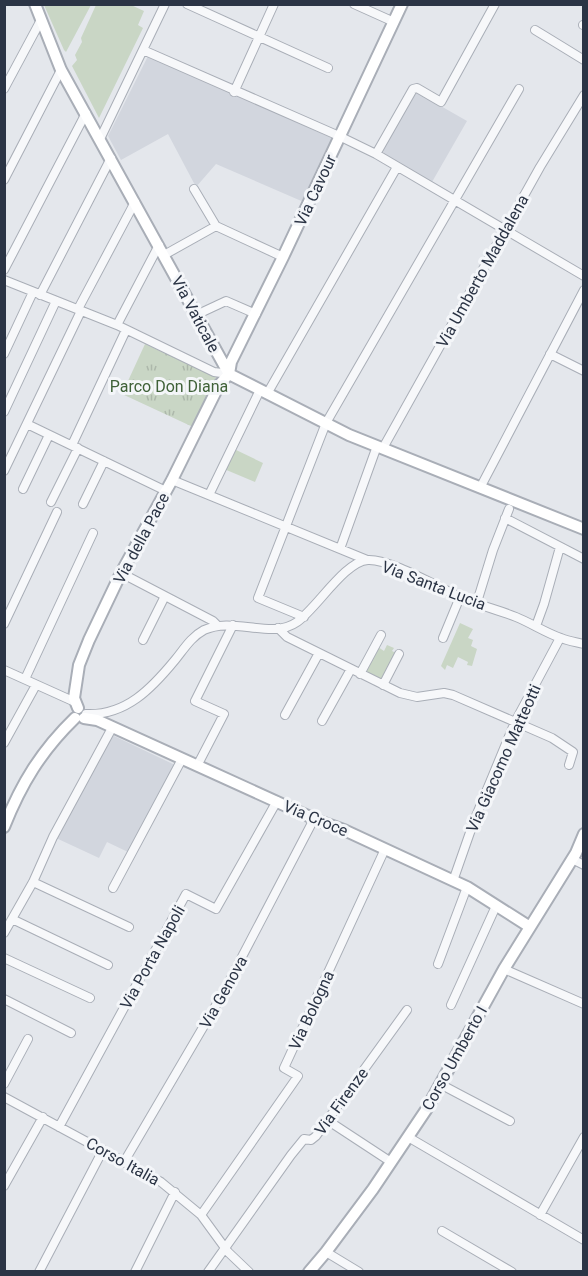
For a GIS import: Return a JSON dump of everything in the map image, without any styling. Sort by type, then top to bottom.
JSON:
[{"type":"street","name":"Via Vaticale","points":[[35,4],[62,70],[229,374]]},
{"type":"street","points":[[100,139],[165,4]]},
{"type":"street","points":[[187,4],[328,68]]},
{"type":"street","points":[[234,92],[274,4]]},
{"type":"street","points":[[354,4],[394,22]]},
{"type":"street","name":"Via Cavour","points":[[229,374],[231,362],[284,257],[402,4]]},
{"type":"street","points":[[375,154],[413,89],[417,88],[441,102],[495,4]]},
{"type":"street","points":[[4,89],[41,20]]},
{"type":"street","points":[[535,30],[584,60]]},
{"type":"street","points":[[143,50],[375,154],[584,276]]},
{"type":"street","points":[[4,180],[62,70]]},
{"type":"street","points":[[303,616],[258,598],[326,423],[519,89]]},
{"type":"street","name":"Via Umberto Maddalena","points":[[340,549],[380,447],[584,95]]},
{"type":"street","points":[[4,270],[86,113]]},
{"type":"street","points":[[4,354],[111,158]]},
{"type":"street","points":[[209,495],[264,392],[397,167]]},
{"type":"street","points":[[194,189],[216,226],[284,257]]},
{"type":"street","points":[[4,471],[80,310],[135,202]]},
{"type":"street","points":[[117,325],[161,250],[216,226]]},
{"type":"street","points":[[6,283],[117,325],[214,372],[229,374],[326,423],[380,447],[584,530]]},
{"type":"street","points":[[480,488],[584,290]]},
{"type":"street","points":[[4,412],[56,301]]},
{"type":"street","points":[[196,315],[221,301],[255,314]]},
{"type":"street","points":[[51,502],[126,330]]},
{"type":"street","points":[[550,354],[584,371]]},
{"type":"street","name":"Via della Pace","points":[[80,712],[79,664],[121,573],[219,386],[229,374]]},
{"type":"street","points":[[27,424],[104,461],[169,485],[209,495],[367,560]]},
{"type":"street","points":[[24,489],[49,435]]},
{"type":"street","points":[[83,504],[104,461]]},
{"type":"street","points":[[477,602],[509,509]]},
{"type":"street","points":[[4,624],[57,512]]},
{"type":"street","points":[[505,518],[584,559]]},
{"type":"street","points":[[25,679],[93,532]]},
{"type":"street","points":[[536,626],[560,547]]},
{"type":"street","name":"Via Santa Lucia","points":[[80,712],[101,715],[129,705],[140,697],[175,661],[194,637],[204,630],[233,625],[278,628],[295,624],[318,603],[345,571],[367,560],[406,571],[460,597],[536,626],[560,638],[584,644]]},
{"type":"street","points":[[121,573],[213,621],[218,626]]},
{"type":"street","points":[[143,640],[165,596]]},
{"type":"street","points":[[443,638],[460,597]]},
{"type":"street","points":[[198,766],[224,714],[195,700],[233,625]]},
{"type":"street","points":[[278,628],[287,637],[400,693],[417,697],[444,693],[453,695],[515,722],[567,747],[573,752],[569,765]]},
{"type":"street","points":[[360,674],[381,636]]},
{"type":"street","name":"Via Giacomo Matteotti","points":[[453,881],[474,821],[515,722],[560,638]]},
{"type":"street","points":[[285,715],[319,653]]},
{"type":"street","points":[[383,685],[399,654]]},
{"type":"street","points":[[322,721],[351,669]]},
{"type":"street","points":[[4,670],[36,685],[80,712],[39,758],[24,782],[4,827]]},
{"type":"street","points":[[4,743],[36,685]]},
{"type":"street","name":"Via Croce","points":[[80,712],[467,887],[530,927]]},
{"type":"street","points":[[4,933],[33,882],[52,837],[112,728]]},
{"type":"street","points":[[113,888],[182,759]]},
{"type":"street","name":"Via Porta Napoli","points":[[59,1127],[186,894],[216,909],[277,801]]},
{"type":"street","name":"Via Genova","points":[[124,1162],[222,995],[314,819]]},
{"type":"street","name":"Corso Umberto I","points":[[309,1272],[326,1252],[408,1137],[504,969],[572,860],[584,834]]},
{"type":"street","name":"Via Bologna","points":[[201,1215],[298,1076],[284,1068],[385,849]]},
{"type":"street","points":[[572,860],[584,866]]},
{"type":"street","points":[[33,882],[129,927]]},
{"type":"street","points":[[438,964],[467,887]]},
{"type":"street","points":[[451,1005],[496,906]]},
{"type":"street","points":[[12,919],[108,965]]},
{"type":"street","points":[[4,958],[90,998]]},
{"type":"street","points":[[504,969],[584,1004]]},
{"type":"street","points":[[4,999],[71,1033]]},
{"type":"street","name":"Via Firenze","points":[[208,1272],[304,1139],[311,1140],[327,1120],[407,1010]]},
{"type":"street","points":[[4,1084],[28,1039]]},
{"type":"street","points":[[440,1084],[510,1120]]},
{"type":"street","name":"Corso Italia","points":[[4,1097],[161,1182],[201,1215],[225,1248],[249,1272]]},
{"type":"street","points":[[4,1186],[43,1117]]},
{"type":"street","points":[[327,1120],[391,1162]]},
{"type":"street","points":[[408,1137],[584,1240]]},
{"type":"street","points":[[540,1215],[584,1137]]},
{"type":"street","points":[[39,1272],[103,1150]]},
{"type":"street","points":[[135,1272],[175,1192]]},
{"type":"street","points":[[442,1231],[512,1272]]},
{"type":"street","points":[[326,1252],[359,1272]]},
{"type":"shaded area","points":[[148,56],[334,139],[306,203],[216,164],[196,187],[168,134],[121,160],[108,136]]},
{"type":"shaded area","points":[[418,93],[467,121],[432,182],[384,155],[383,150],[414,95]]},
{"type":"shaded area","points":[[112,735],[175,765],[128,852],[107,842],[99,858],[56,838]]},
{"type":"green space","points":[[44,5],[91,5],[66,52],[64,50]]},
{"type":"green space","points":[[96,5],[131,5],[144,11],[138,25],[143,28],[99,118],[72,66],[77,60],[75,55]]},
{"type":"green space","name":"Parco Don Diana","points":[[145,344],[216,377],[193,427],[122,394]]},
{"type":"green space","points":[[234,449],[263,463],[255,482],[224,469]]},
{"type":"green space","points":[[460,623],[473,629],[468,638],[473,640],[471,646],[477,649],[472,666],[467,665],[468,662],[458,657],[453,668],[447,665],[445,670],[441,666]]},
{"type":"green space","points":[[387,645],[394,648],[392,651],[396,653],[382,680],[364,672],[378,647],[384,651]]}]
